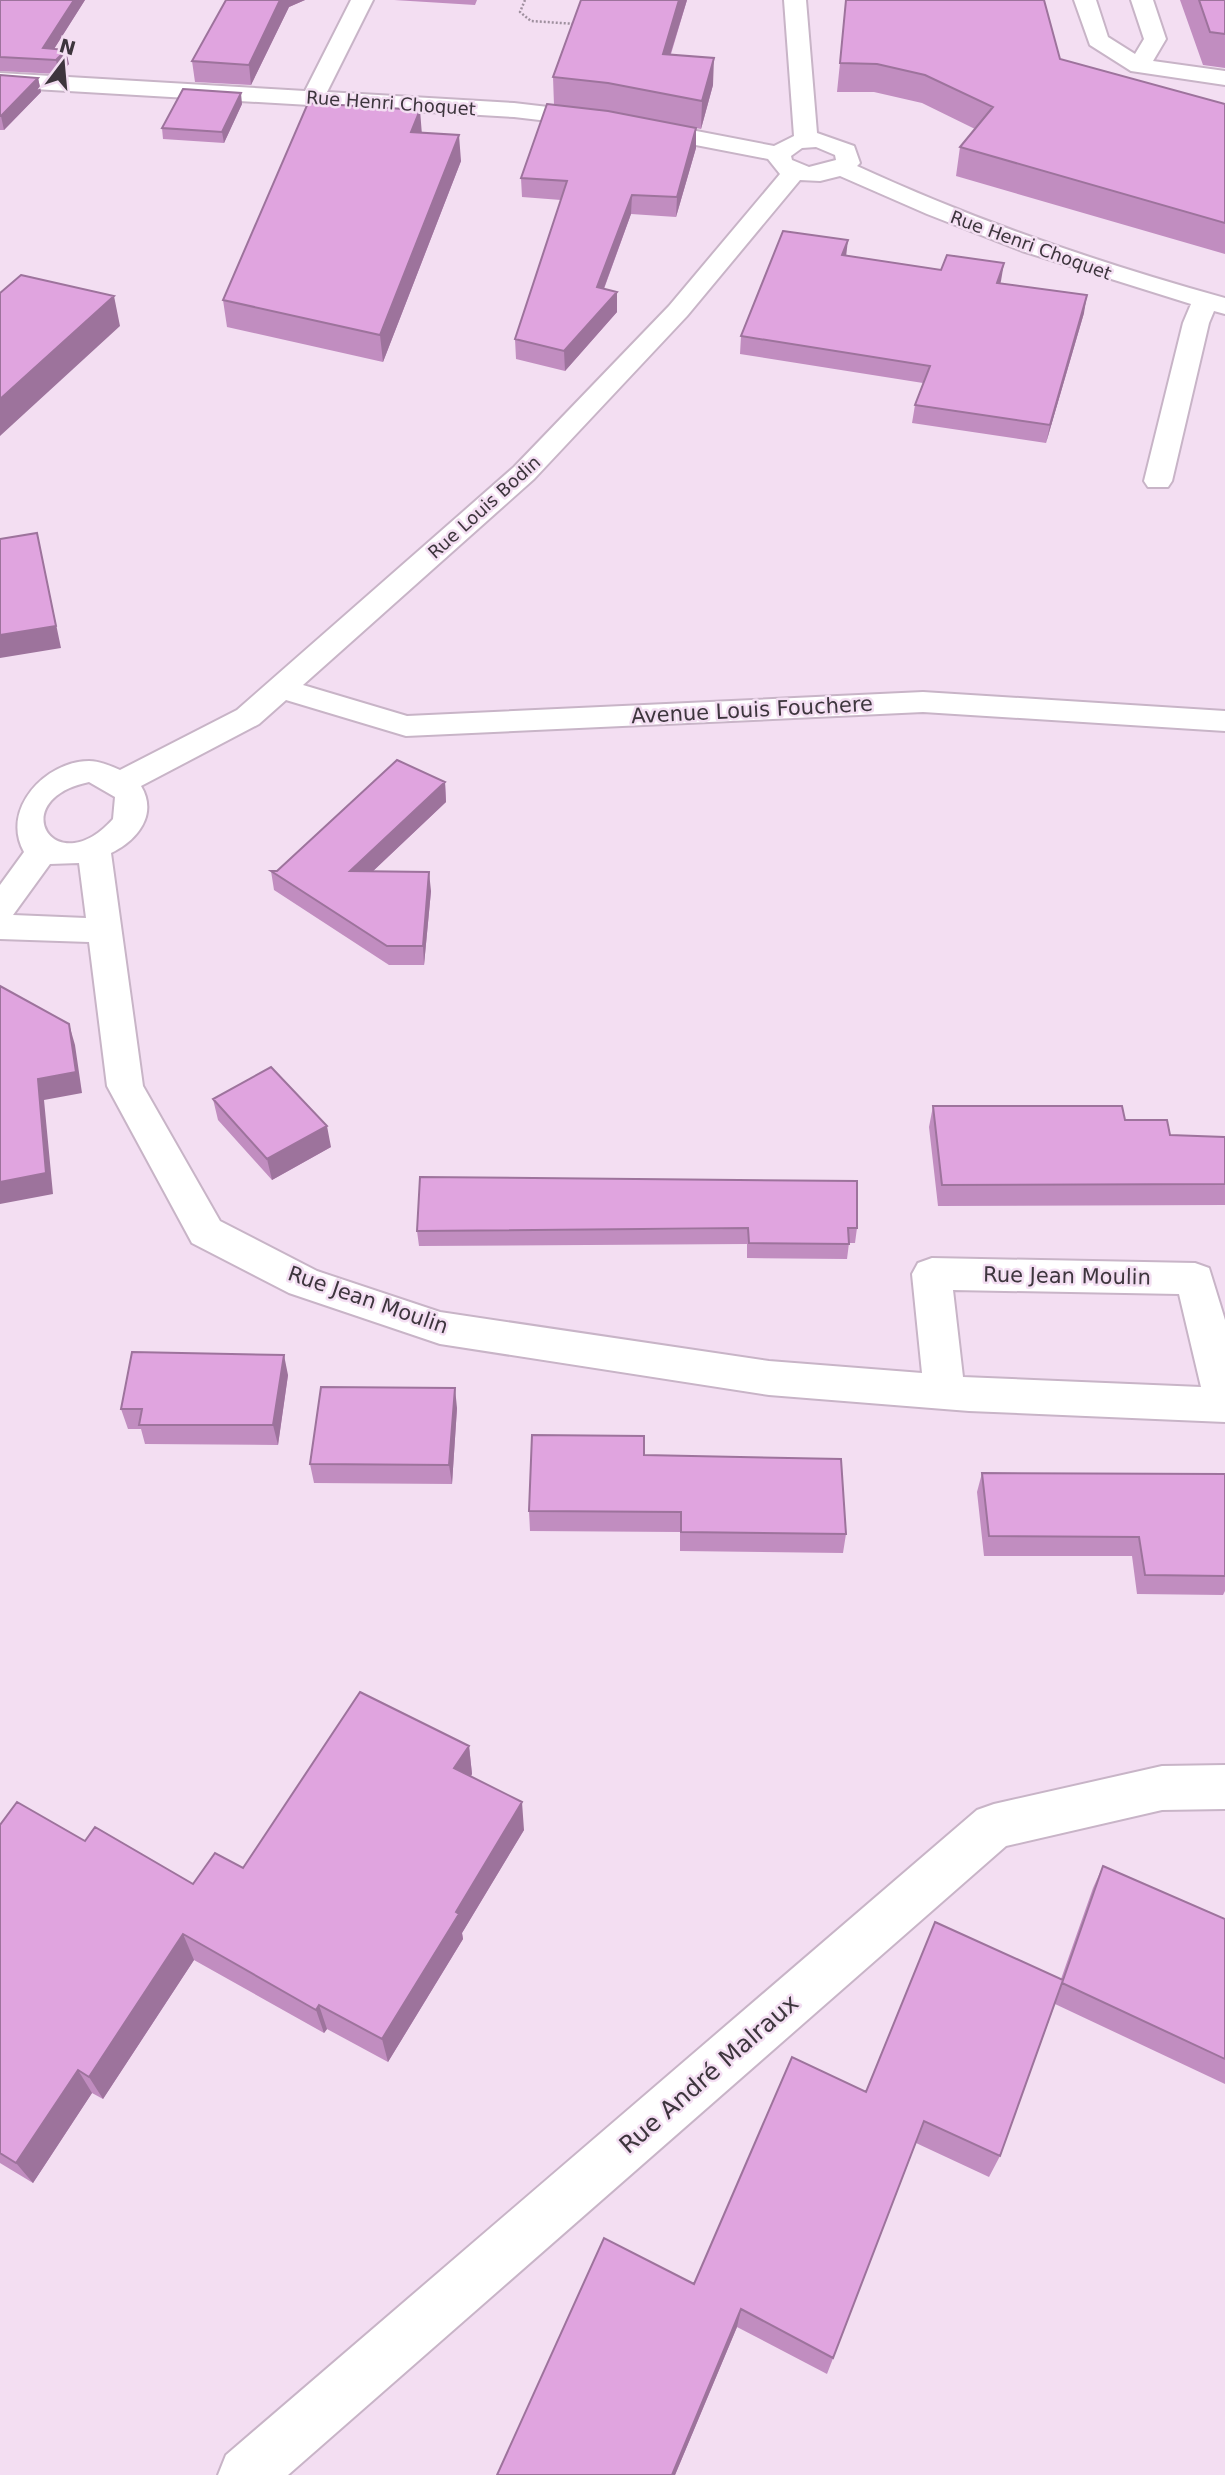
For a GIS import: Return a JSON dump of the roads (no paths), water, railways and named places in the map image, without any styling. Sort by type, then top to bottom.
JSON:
[{"type":"street","points":[[313,97],[362,0]]},
{"type":"street","points":[[795,0],[806,140]]},
{"type":"street","points":[[1084,0],[1098,40],[1139,66],[1225,78]]},
{"type":"street","points":[[1139,66],[1155,39],[1142,0]]},
{"type":"street","name":"Rue Henri Choquet","points":[[0,80],[514,110],[608,121],[787,162],[815,174],[842,168],[915,203],[990,233],[1096,269],[1215,304]]},
{"type":"street","points":[[787,162],[788,145],[806,140],[830,143],[846,151],[848,163],[842,168]]},
{"type":"street","name":"Rue Louis Bodin","points":[[121,783],[248,717],[283,689],[524,473],[678,311],[787,162]]},
{"type":"street","points":[[1158,481],[1196,323],[1215,304]]},
{"type":"street","name":"Avenue Louis Fouchere","points":[[283,689],[406,726],[923,702],[1225,721]]},
{"type":"street","points":[[90,771],[121,783],[130,793],[133,805],[131,817],[110,840],[94,848],[77,853],[42,852],[16,839],[9,830],[5,806],[32,784],[50,776],[90,771]]},
{"type":"street","name":"Rue Jean Moulin","points":[[94,848],[125,1086],[206,1232],[303,1282],[440,1328],[769,1378],[944,1392],[1225,1403],[1195,1279],[932,1274],[944,1392]]},
{"type":"street","points":[[0,909],[42,852]]},
{"type":"street","points":[[0,927],[104,930]]},
{"type":"street","name":"Rue André Malraux","points":[[246,2475],[995,1826],[1162,1788],[1225,1787]]}]
